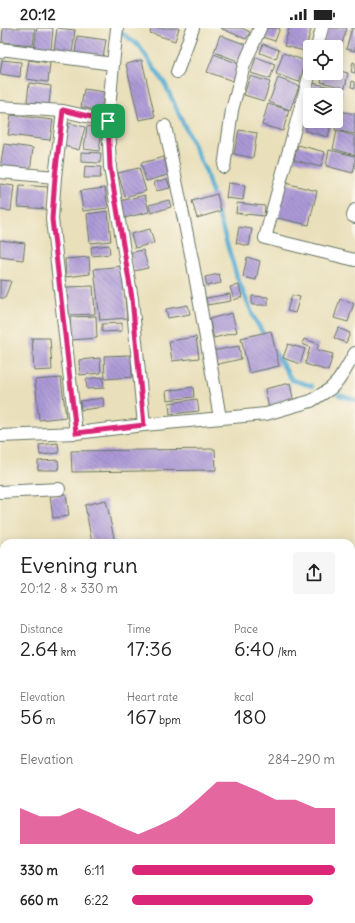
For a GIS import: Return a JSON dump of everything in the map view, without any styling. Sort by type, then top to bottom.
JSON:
[{"type":"street","points":[[177,72],[193,28]]},
{"type":"street","points":[[224,167],[232,110],[244,65],[260,28]]},
{"type":"street","points":[[319,40],[322,28]]},
{"type":"street","points":[[116,33],[108,121],[110,167],[132,298],[144,425]]},
{"type":"street","points":[[0,52],[1,49],[113,64]]},
{"type":"street","points":[[308,80],[265,238],[355,260]]},
{"type":"street","points":[[0,107],[63,110],[108,121]]},
{"type":"street","points":[[63,110],[55,177],[52,219],[76,433]]},
{"type":"street","points":[[165,126],[193,264],[220,418]]},
{"type":"street","points":[[0,172],[55,177]]},
{"type":"street","points":[[355,210],[353,216],[355,217]]},
{"type":"street","points":[[0,436],[76,433],[266,414],[311,401],[330,389],[338,381],[355,353]]},
{"type":"street","points":[[0,492],[60,489]]},
{"type":"building","points":[[3,28],[35,28],[33,45],[2,42]]},
{"type":"building","points":[[37,28],[53,28],[51,51],[34,49]]},
{"type":"building","points":[[57,28],[75,30],[72,54],[54,51]]},
{"type":"building","points":[[151,28],[179,28],[175,41],[150,33]]},
{"type":"building","points":[[220,28],[242,28],[250,32],[246,39]]},
{"type":"building","points":[[266,28],[280,28],[275,41],[262,37]]},
{"type":"building","points":[[289,28],[311,29],[308,40],[303,40],[303,51],[284,46]]},
{"type":"building","points":[[328,28],[347,28],[343,41],[325,40]]},
{"type":"building","points":[[352,28],[355,28],[355,51],[346,49]]},
{"type":"building","points":[[220,35],[247,45],[241,62],[214,52]]},
{"type":"building","points":[[77,36],[106,40],[103,58],[75,54]]},
{"type":"building","points":[[263,44],[279,50],[276,59],[260,53]]},
{"type":"building","points":[[283,53],[303,60],[303,70],[299,82],[276,74]]},
{"type":"building","points":[[214,54],[239,64],[233,81],[207,72]]},
{"type":"building","points":[[256,57],[275,64],[270,79],[251,73]]},
{"type":"building","points":[[2,60],[21,62],[20,77],[0,74]]},
{"type":"building","points":[[29,60],[50,63],[48,82],[26,79]]},
{"type":"building","points":[[142,60],[155,117],[139,120],[126,64]]},
{"type":"building","points":[[353,62],[355,63],[355,73],[351,72]]},
{"type":"building","points":[[343,72],[348,73],[345,88],[321,82],[321,80],[343,80]]},
{"type":"building","points":[[250,76],[270,82],[264,101],[244,95]]},
{"type":"building","points":[[278,78],[299,86],[290,110],[269,102]]},
{"type":"building","points":[[352,81],[355,82],[355,88],[351,87]]},
{"type":"building","points":[[29,83],[51,86],[49,104],[27,102]]},
{"type":"building","points":[[313,83],[334,88],[312,88]]},
{"type":"building","points":[[84,89],[104,92],[101,111],[81,107]]},
{"type":"building","points":[[268,104],[289,110],[283,131],[262,125]]},
{"type":"building","points":[[343,112],[355,114],[355,134],[335,130],[335,128],[343,128]]},
{"type":"building","points":[[11,115],[53,120],[50,140],[8,135]]},
{"type":"building","points":[[69,123],[85,127],[79,150],[64,146]]},
{"type":"building","points":[[87,126],[102,129],[99,151],[84,149]]},
{"type":"building","points":[[306,128],[330,128],[328,137],[305,131]]},
{"type":"building","points":[[239,130],[257,133],[253,158],[234,154]]},
{"type":"building","points":[[337,131],[355,136],[355,155],[333,149]]},
{"type":"building","points":[[4,144],[33,148],[30,172],[0,168]]},
{"type":"building","points":[[298,145],[325,152],[321,167],[294,160]]},
{"type":"building","points":[[329,150],[355,156],[353,173],[326,166]]},
{"type":"building","points":[[81,152],[101,153],[100,163],[81,162]]},
{"type":"building","points":[[164,157],[168,175],[146,181],[141,163]]},
{"type":"building","points":[[85,166],[101,167],[100,178],[84,178]]},
{"type":"building","points":[[139,168],[146,191],[125,197],[118,173]]},
{"type":"building","points":[[167,179],[170,188],[156,191],[154,182]]},
{"type":"building","points":[[228,183],[245,185],[243,200],[226,198]]},
{"type":"building","points":[[285,183],[317,191],[309,225],[277,218]]},
{"type":"building","points":[[0,184],[14,186],[11,211],[0,210]]},
{"type":"building","points":[[20,185],[48,187],[47,209],[18,207]]},
{"type":"building","points":[[105,188],[108,208],[83,211],[80,191]]},
{"type":"building","points":[[217,194],[221,211],[197,218],[192,201]]},
{"type":"building","points":[[145,195],[149,212],[124,218],[120,201]]},
{"type":"building","points":[[169,200],[171,207],[151,213],[149,205]]},
{"type":"building","points":[[237,203],[265,206],[264,216],[236,213]]},
{"type":"building","points":[[108,211],[111,241],[90,243],[87,214]]},
{"type":"building","points":[[239,227],[252,229],[249,246],[236,243]]},
{"type":"building","points":[[150,229],[154,243],[135,248],[131,234]]},
{"type":"building","points":[[0,240],[25,243],[23,260],[0,257]]},
{"type":"building","points":[[109,245],[110,254],[92,256],[91,247]]},
{"type":"building","points":[[143,250],[148,268],[134,271],[129,253]]},
{"type":"building","points":[[89,257],[90,274],[66,277],[65,259]]},
{"type":"building","points":[[247,257],[260,261],[256,280],[243,277]]},
{"type":"building","points":[[122,266],[127,318],[100,320],[94,269]]},
{"type":"building","points":[[219,274],[221,283],[207,286],[205,277]]},
{"type":"building","points":[[0,280],[11,281],[5,298],[0,298]]},
{"type":"building","points":[[239,285],[242,297],[234,300],[230,287]]},
{"type":"building","points":[[93,286],[95,314],[69,315],[67,287]]},
{"type":"building","points":[[230,294],[231,301],[207,305],[206,298]]},
{"type":"building","points":[[292,295],[300,297],[295,313],[287,311]]},
{"type":"building","points":[[252,296],[268,297],[268,305],[252,305]]},
{"type":"building","points":[[340,299],[354,303],[348,322],[334,318]]},
{"type":"building","points":[[188,305],[190,314],[168,318],[166,309]]},
{"type":"building","points":[[232,313],[237,332],[214,338],[209,319]]},
{"type":"building","points":[[96,316],[97,338],[71,340],[70,317]]},
{"type":"building","points":[[122,323],[122,331],[102,332],[102,324]]},
{"type":"building","points":[[338,328],[350,333],[346,343],[334,338]]},
{"type":"building","points":[[271,331],[279,366],[249,373],[241,338]]},
{"type":"building","points":[[196,337],[199,358],[172,361],[169,341]]},
{"type":"building","points":[[32,338],[50,338],[52,370],[34,371]]},
{"type":"building","points":[[304,339],[319,344],[317,350],[333,354],[328,371],[305,364],[310,347],[302,344]]},
{"type":"building","points":[[288,344],[305,349],[300,364],[283,358]]},
{"type":"building","points":[[239,346],[241,359],[214,365],[212,351]]},
{"type":"building","points":[[131,355],[132,377],[105,379],[104,356]]},
{"type":"building","points":[[100,358],[101,373],[80,375],[79,360]]},
{"type":"building","points":[[103,377],[104,388],[87,389],[86,379]]},
{"type":"building","points":[[61,378],[66,417],[39,420],[35,380]]},
{"type":"building","points":[[290,383],[294,403],[269,409],[265,389]]},
{"type":"building","points":[[193,387],[194,397],[167,400],[166,391]]},
{"type":"building","points":[[103,398],[104,407],[81,410],[80,401]]},
{"type":"building","points":[[197,399],[199,411],[170,414],[169,403]]},
{"type":"building","points":[[58,443],[59,453],[40,455],[39,445]]},
{"type":"building","points":[[215,449],[216,470],[72,472],[71,451]]},
{"type":"building","points":[[58,460],[59,470],[38,470],[38,461]]},
{"type":"building","points":[[66,494],[69,516],[53,518],[50,496]]},
{"type":"building","points":[[106,500],[114,539],[91,539],[85,505]]},
{"type":"waterway","points":[[118,30],[139,46],[165,84],[206,172],[214,200]]},
{"type":"waterway","points":[[216,207],[237,277],[254,318],[266,338]]},
{"type":"waterway","points":[[274,351],[292,380],[312,386]]},
{"type":"waterway","points":[[339,395],[355,400]]},
{"type":"route","points":[[63,110],[108,121],[110,167],[132,298],[144,425],[76,433],[52,219],[55,177],[63,110]]}]
